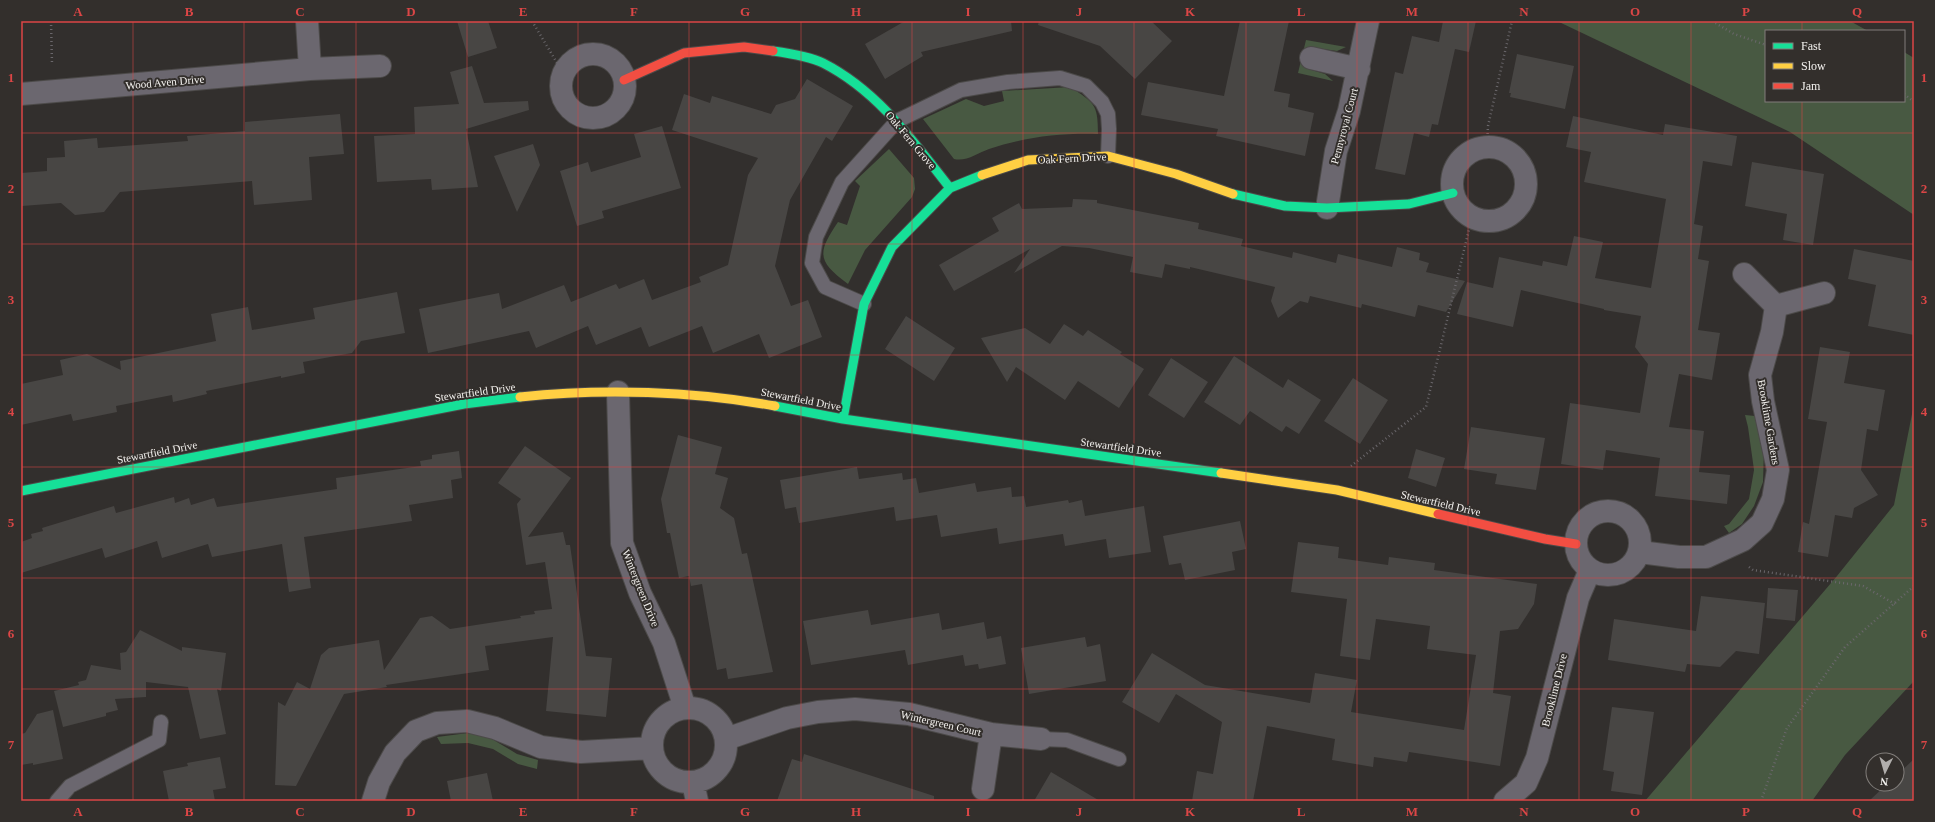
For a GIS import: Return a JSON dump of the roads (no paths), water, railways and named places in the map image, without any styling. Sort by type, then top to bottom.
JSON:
[{"type":"street","points":[[307,21],[310,69]]},
{"type":"street","name":"Pennyroyal Court","points":[[1327,208],[1336,151],[1349,111],[1360,69],[1368,21]]},
{"type":"street","name":"Oak Fern Grove","points":[[624,80],[684,53],[744,47],[782,52],[822,62],[859,85],[897,121],[950,188]]},
{"type":"street","points":[[590,54],[602,55],[612,61],[620,69],[624,80],[625,90],[622,100],[616,108],[599,118],[589,119],[579,116],[564,102],[561,92],[560,82],[563,73],[570,64],[579,57],[590,54]]},
{"type":"street","points":[[1311,58],[1360,69]]},
{"type":"street","name":"Wood Aven Drive","points":[[21,94],[310,69],[380,66]]},
{"type":"street","points":[[1487,146],[1499,147],[1520,161],[1525,172],[1527,185],[1526,191],[1518,208],[1509,216],[1497,220],[1485,221],[1472,217],[1457,203],[1453,193],[1452,180],[1456,167],[1463,157],[1474,149],[1487,146]]},
{"type":"street","name":"Oak Fern Drive","points":[[843,419],[864,304],[892,247],[950,188],[986,173],[1028,160],[1108,156],[1176,174],[1243,197],[1285,206],[1327,208],[1409,204],[1453,193]]},
{"type":"street","points":[[1744,274],[1776,306],[1824,293]]},
{"type":"street","name":"Brooklime Gardens","points":[[1640,552],[1679,557],[1706,557],[1727,549],[1743,540],[1762,523],[1773,499],[1778,470],[1763,401],[1760,375],[1772,332],[1776,306]]},
{"type":"street","name":"Stewartfield Drive","points":[[21,491],[464,404],[540,395],[618,392],[731,398],[843,419],[1336,490],[1546,539],[1576,544]]},
{"type":"street","name":"Wintergreen Drive","points":[[618,392],[622,543],[640,593],[664,643],[684,708]]},
{"type":"street","points":[[1617,511],[1634,523],[1639,532],[1641,542],[1640,552],[1635,561],[1628,569],[1620,574],[1599,574],[1590,570],[1577,554],[1576,544],[1577,534],[1581,525],[1588,517],[1597,512],[1617,511]]},
{"type":"street","name":"Brooklime Drive","points":[[1505,801],[1526,783],[1538,758],[1578,598],[1590,570]]},
{"type":"street","points":[[684,708],[699,709],[712,715],[721,726],[726,739],[726,754],[719,768],[707,778],[695,792],[665,774],[656,762],[652,748],[654,734],[660,722],[671,713],[684,708]]},
{"type":"street","name":"Wintergreen Court","points":[[726,739],[787,718],[818,712],[855,710],[909,714],[991,734],[1041,739]]},
{"type":"street","points":[[373,801],[379,782],[395,754],[416,731],[437,723],[467,721],[495,728],[541,747],[581,752],[652,748]]},
{"type":"street","name":"Wintergreen Court","points":[[983,789],[991,734]]},
{"type":"lane","points":[[864,304],[825,287],[812,263],[816,237],[842,182],[897,121],[961,90],[1008,82],[1060,78],[1086,86],[1102,102],[1108,114],[1108,156]]},
{"type":"lane","points":[[57,801],[70,786],[159,740],[161,722]]},
{"type":"lane","name":"Wintergreen Court","points":[[1041,739],[1067,740],[1119,759]]}]
